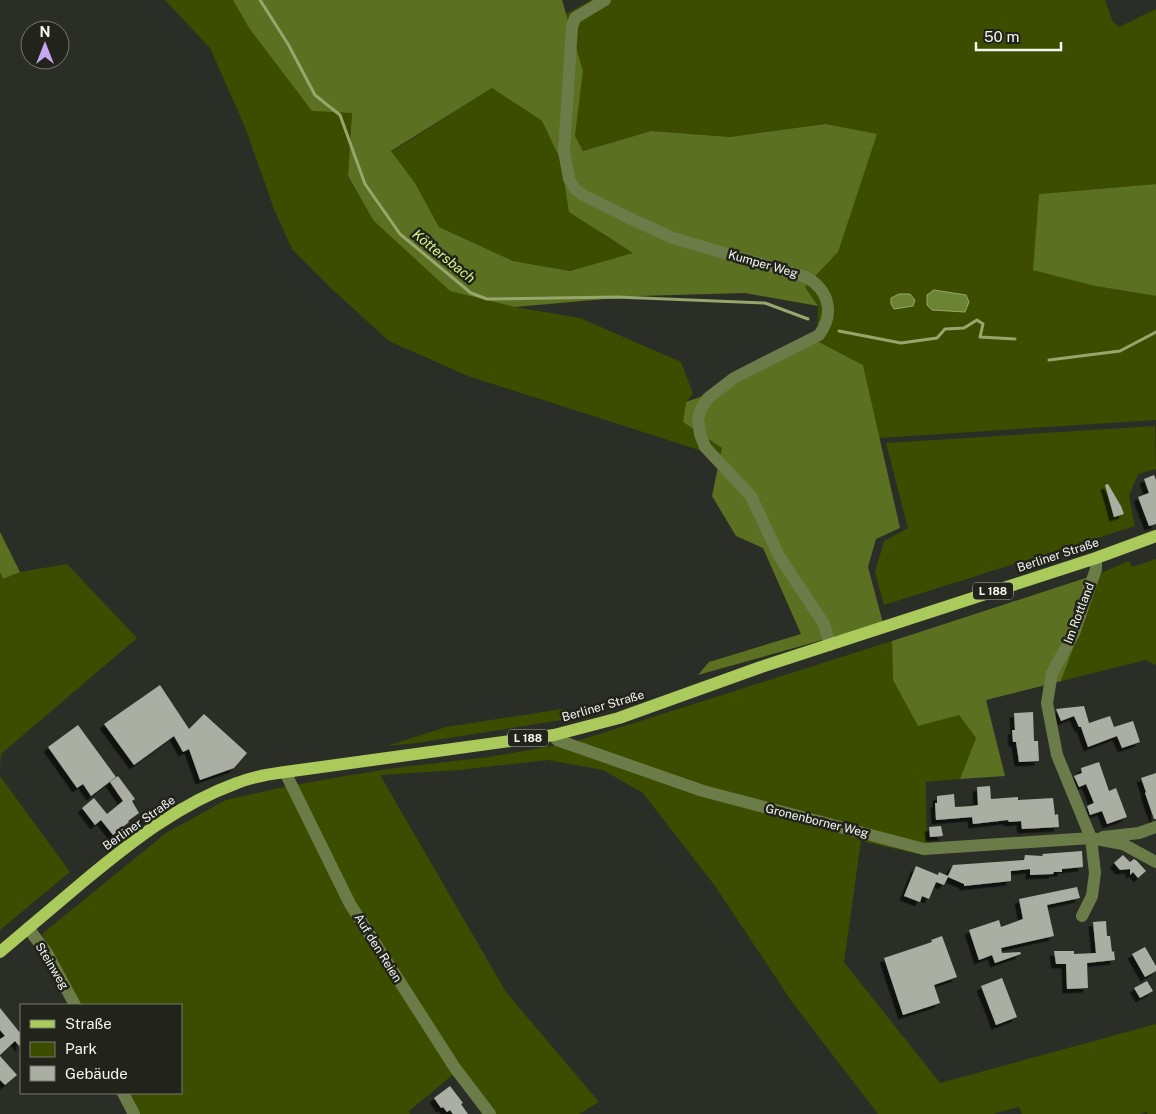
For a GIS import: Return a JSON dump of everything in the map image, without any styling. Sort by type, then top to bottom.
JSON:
[{"type":"main road","name":"Berliner Straße","points":[[0,952],[116,855],[160,822],[201,798],[237,782],[285,772],[554,735],[619,718],[830,644],[1096,558],[1156,536]]},
{"type":"street","name":"Kumper Weg","points":[[605,0],[575,18],[572,27],[564,151],[567,172],[575,189],[618,213],[673,238],[806,277],[819,287],[825,296],[828,314],[820,335],[734,378],[708,398],[701,409],[698,419],[700,434],[705,447],[751,496],[779,556],[824,624],[830,644]]},
{"type":"street","name":"Im Rottland","points":[[1091,838],[1058,755],[1047,703],[1052,673],[1074,634],[1096,569],[1096,558]]},
{"type":"street","name":"Gronenborner Weg","points":[[554,735],[557,740],[702,792],[924,848],[1091,838],[1139,833],[1156,827]]},
{"type":"street","name":"Auf den Reien","points":[[285,772],[350,904],[450,1060],[490,1114]]},
{"type":"street","name":"Gronenborner Weg","points":[[1091,838],[1122,844],[1156,862]]},
{"type":"street","points":[[1082,916],[1092,896],[1095,873],[1091,838]]},
{"type":"street","name":"Steinweg","points":[[28,928],[47,953],[74,1004]]},
{"type":"street","points":[[124,1094],[134,1114]]},
{"type":"green space","points":[[165,0],[233,0],[249,28],[352,113],[348,177],[373,220],[515,307],[580,318],[681,362],[693,394],[686,402],[683,422],[722,448],[721,457],[468,376],[389,341],[333,290],[292,249],[274,209],[245,127],[210,48]]},
{"type":"green space","points":[[591,0],[1105,0],[1113,22],[1119,27],[1156,9],[1156,184],[1039,194],[1095,286],[1156,296],[1156,420],[879,438],[863,365],[817,341],[818,306],[805,287],[838,252],[824,124],[730,137],[651,131],[583,151],[575,136],[583,71],[566,14]]},
{"type":"green space","points":[[492,88],[542,121],[561,161],[602,234],[634,253],[570,271],[513,261],[439,227],[415,183],[391,152]]},
{"type":"green space","points":[[1155,426],[1156,469],[1138,474],[1129,496],[1135,526],[884,605],[875,572],[884,541],[908,528],[886,443]]},
{"type":"green space","points":[[1156,559],[1156,665],[1146,660],[1061,681],[1101,573],[1129,561],[1132,567]]},
{"type":"green space","points":[[67,564],[137,638],[1,754],[0,769],[0,572],[3,579],[20,572]]},
{"type":"green space","points":[[892,641],[893,680],[959,715],[976,738],[960,779],[926,782],[927,856],[861,841],[844,962],[940,1083],[1156,1024],[1156,1114],[1148,1114],[1146,1112],[1140,1114],[1022,1114],[1019,1107],[992,1114],[878,1114],[792,1002],[715,886],[643,793],[603,770],[548,760],[459,770],[380,775],[506,992],[599,1102],[579,1114],[495,1114],[460,1069],[409,1111],[410,1114],[138,1114],[127,1094],[182,1094],[182,1004],[79,1004],[42,934],[166,833],[226,800],[339,777],[395,768],[489,757],[574,742]]},
{"type":"green space","points":[[562,709],[581,714],[574,718],[387,746],[446,727]]},
{"type":"green space","points":[[0,776],[70,872],[0,930]]},
{"type":"shaded area","points":[[233,0],[562,0],[583,71],[575,136],[583,151],[651,131],[730,137],[825,124],[877,134],[838,252],[805,287],[818,306],[745,293],[639,296],[515,307],[450,291],[373,220],[348,176],[352,113],[312,111],[249,28]],"holes":[[[492,88],[542,121],[561,161],[569,212],[633,253],[570,271],[513,261],[439,227],[415,183],[391,151]]]},
{"type":"shaded area","points":[[1156,184],[1156,296],[1095,286],[1033,270],[1039,194]]},
{"type":"shaded area","points":[[934,290],[966,295],[969,302],[965,312],[932,310],[927,305],[927,295]]},
{"type":"shaded area","points":[[899,294],[910,294],[915,300],[913,306],[894,309],[891,304],[891,298]]},
{"type":"shaded area","points":[[817,341],[863,365],[900,528],[876,539],[868,567],[883,623],[698,675],[709,662],[801,634],[763,548],[736,536],[712,496],[722,448],[683,422],[686,402],[731,386]]},
{"type":"shaded area","points":[[0,532],[20,572],[3,579],[0,572]]},
{"type":"shaded area","points":[[1101,573],[1061,681],[986,700],[1005,776],[960,779],[976,738],[959,715],[918,726],[893,680],[892,641]]},
{"type":"building","points":[[1154,475],[1156,480],[1156,524],[1149,526],[1138,497],[1149,493],[1144,479]]},
{"type":"building","points":[[1108,484],[1124,514],[1114,517],[1105,485]]},
{"type":"building","points":[[160,685],[189,729],[204,714],[247,753],[234,768],[200,780],[189,749],[183,752],[174,736],[134,765],[104,724]]},
{"type":"building","points":[[1084,706],[1089,723],[1110,716],[1114,727],[1133,721],[1140,742],[1122,748],[1117,736],[1088,747],[1081,727],[1079,727],[1074,716],[1061,721],[1056,709]]},
{"type":"building","points":[[1033,712],[1034,741],[1038,741],[1039,761],[1019,762],[1016,742],[1013,742],[1012,730],[1015,730],[1014,713]]},
{"type":"building","points":[[78,725],[116,777],[91,796],[83,784],[77,788],[48,747]]},
{"type":"building","points":[[1099,762],[1109,791],[1116,788],[1127,817],[1107,824],[1102,811],[1090,815],[1087,806],[1094,803],[1086,784],[1079,787],[1074,776],[1082,773],[1081,768]]},
{"type":"building","points":[[1156,773],[1156,819],[1154,819],[1141,778]]},
{"type":"building","points":[[118,776],[135,799],[132,801],[139,813],[113,835],[101,820],[95,825],[82,808],[94,798],[107,814],[123,801],[110,782]]},
{"type":"building","points":[[990,786],[991,799],[1018,797],[1018,800],[1053,798],[1055,815],[1058,814],[1059,827],[1022,829],[1021,821],[1009,822],[1008,820],[973,824],[972,817],[936,820],[935,803],[937,803],[937,796],[954,794],[955,807],[978,805],[977,787]]},
{"type":"building","points":[[941,826],[943,836],[930,837],[929,827]]},
{"type":"building","points":[[1082,851],[1083,867],[1062,869],[1062,872],[1054,872],[1053,874],[1030,875],[1030,869],[1011,871],[1011,881],[964,886],[964,884],[948,877],[944,885],[936,882],[929,899],[922,896],[920,902],[904,896],[916,866],[938,875],[939,872],[948,876],[953,865],[1024,860],[1025,855],[1043,856],[1042,854]]},
{"type":"building","points":[[1123,855],[1130,862],[1134,859],[1137,861],[1146,871],[1138,878],[1133,872],[1130,875],[1130,869],[1120,870],[1114,863]]},
{"type":"building","points":[[1077,887],[1080,898],[1047,905],[1054,936],[1001,948],[1002,953],[1020,952],[1021,954],[995,963],[992,955],[979,960],[969,930],[999,920],[1001,927],[1023,919],[1019,899]]},
{"type":"building","points":[[1106,921],[1107,936],[1110,936],[1115,960],[1087,963],[1088,988],[1067,989],[1066,964],[1056,964],[1054,951],[1074,951],[1074,954],[1096,953],[1093,922]]},
{"type":"building","points":[[942,936],[957,977],[934,985],[940,1003],[903,1015],[884,958],[932,942],[931,940]]},
{"type":"building","points":[[1145,947],[1156,966],[1156,971],[1145,977],[1132,954]]},
{"type":"building","points":[[1002,978],[1017,1017],[996,1025],[981,986]]},
{"type":"building","points":[[1147,981],[1153,991],[1140,998],[1134,988]]},
{"type":"building","points":[[0,1008],[20,1033],[20,1047],[15,1041],[0,1055],[0,1039],[5,1036],[0,1030]]},
{"type":"building","points":[[0,1056],[17,1075],[5,1085],[0,1080]]},
{"type":"building","points":[[450,1086],[463,1103],[461,1104],[468,1114],[453,1114],[450,1110],[447,1112],[443,1107],[441,1108],[434,1098]]},
{"type":"waterway","name":"Köttersbach","points":[[260,0],[288,44],[315,95],[340,115],[365,184],[400,234],[471,293],[487,299],[617,297],[765,303],[808,319]]},
{"type":"waterway","name":"Köttersbach","points":[[839,331],[901,343],[937,338],[945,329],[964,328],[977,320],[983,324],[980,337],[1015,339]]},
{"type":"waterway","name":"Köttersbach","points":[[1049,360],[1120,351],[1156,332]]}]
